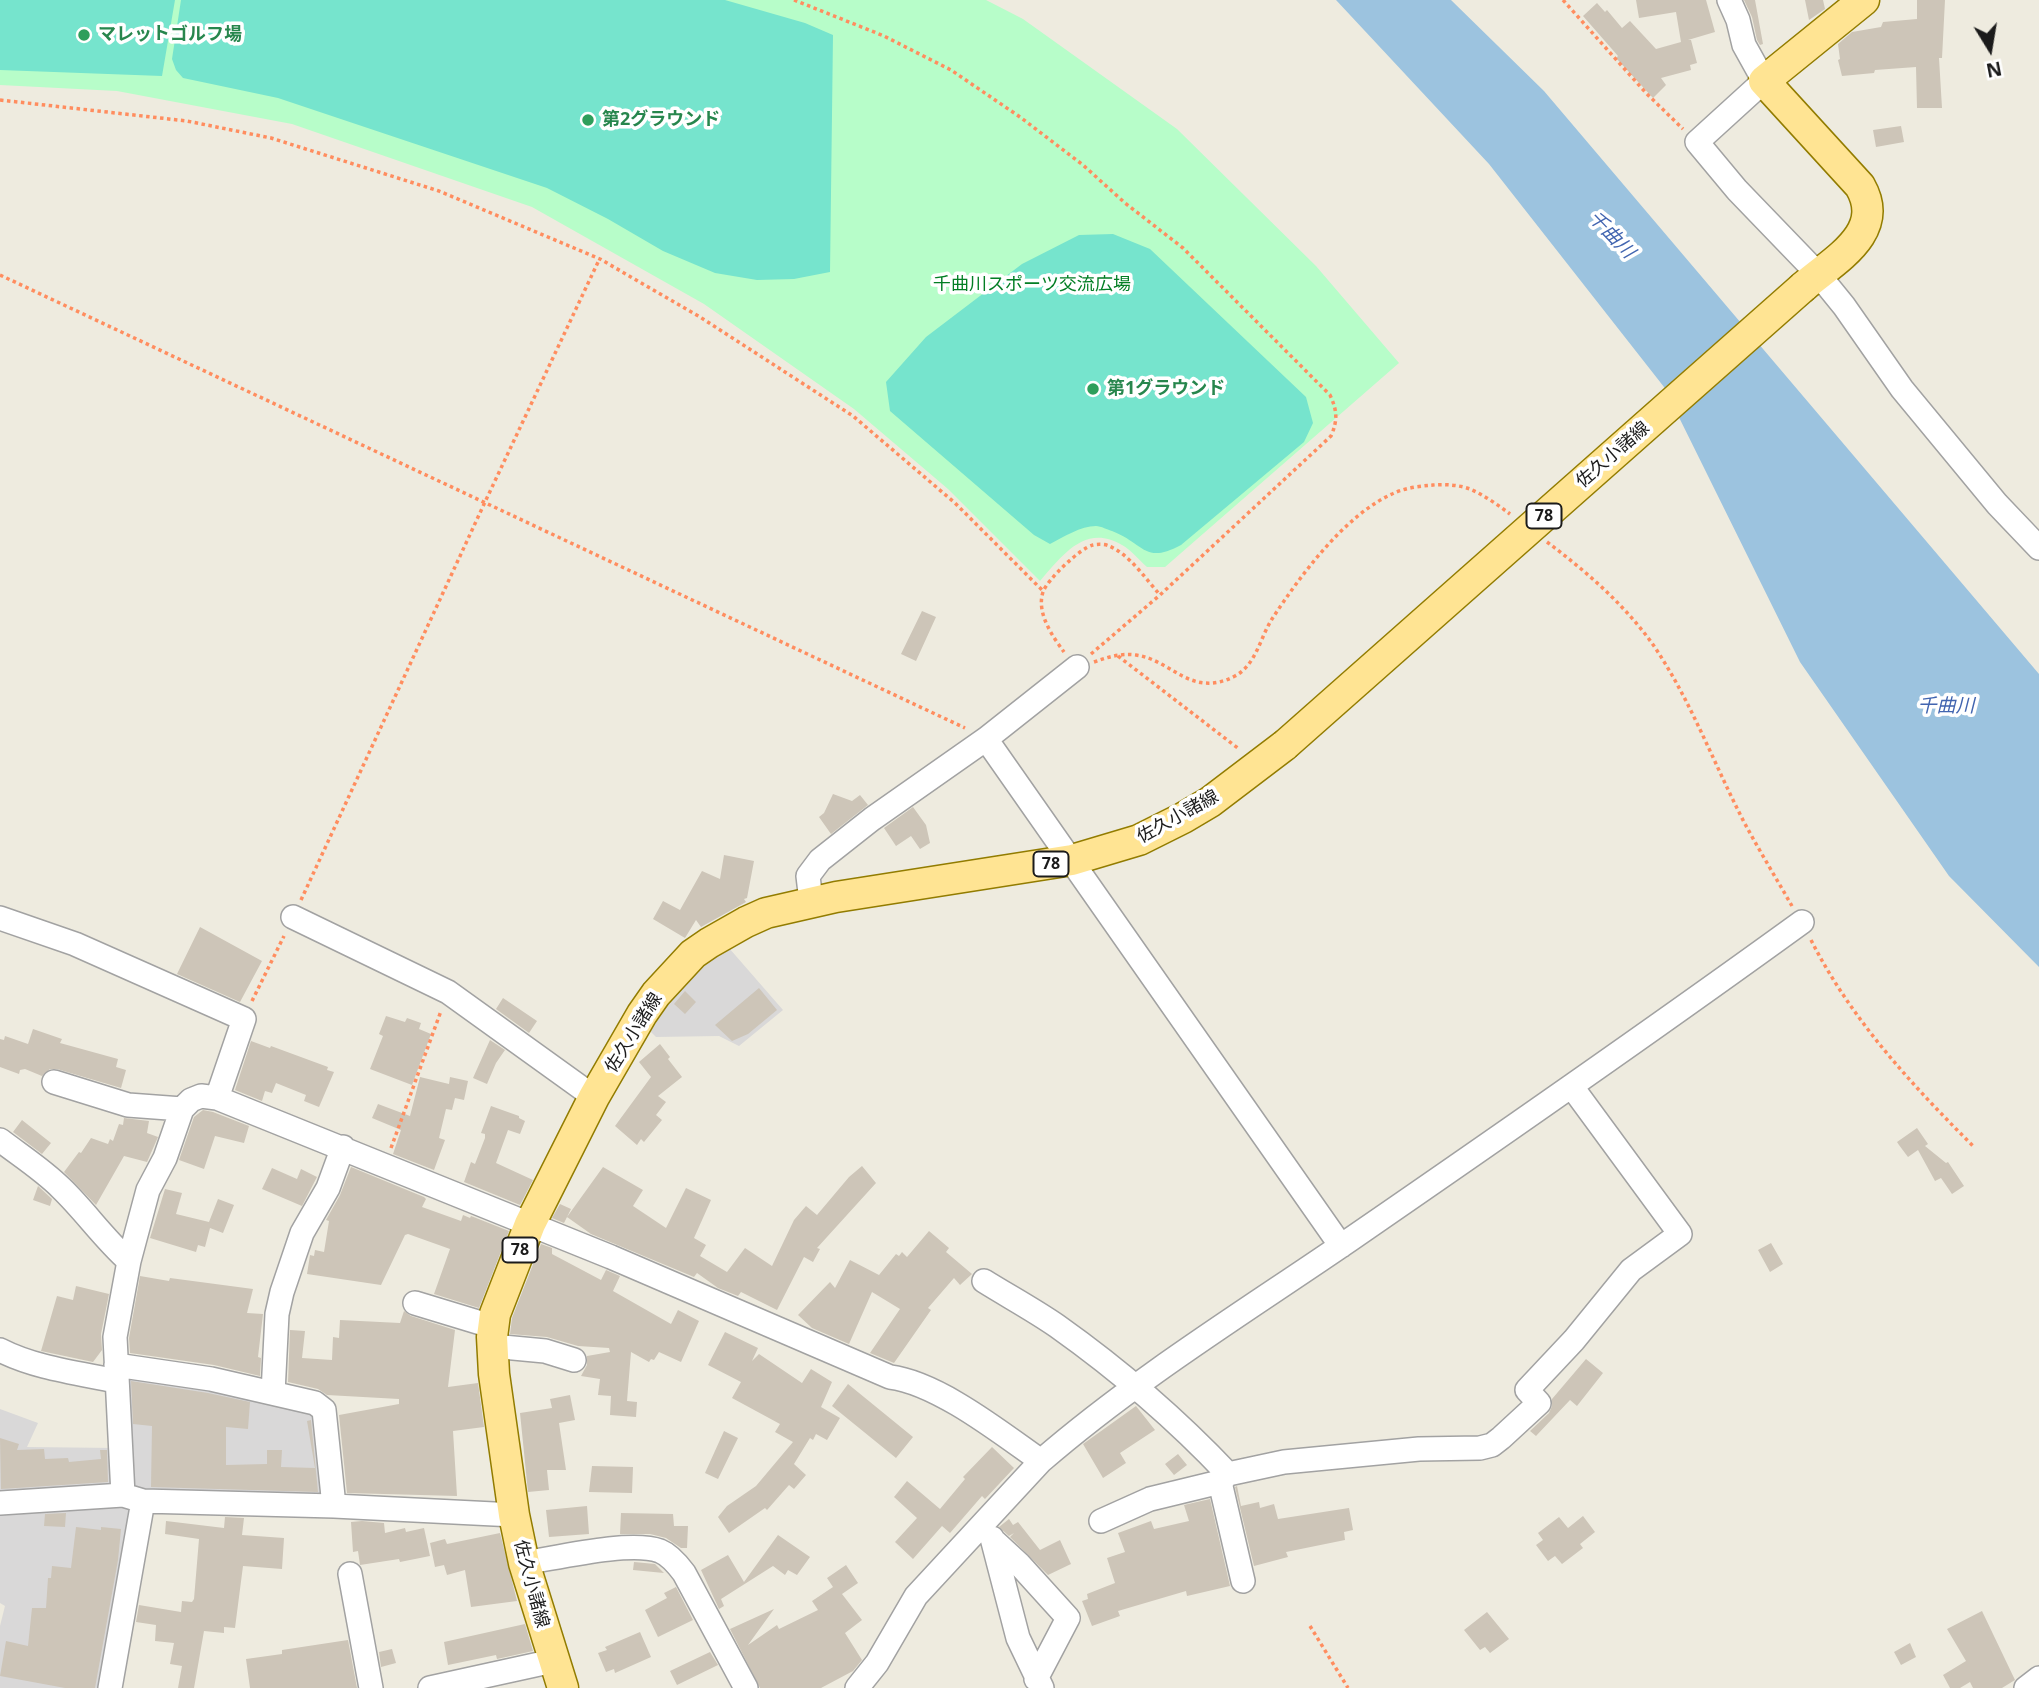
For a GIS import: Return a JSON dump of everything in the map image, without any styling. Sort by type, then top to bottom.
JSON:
[{"type":"main road","points":[[1764,81],[1864,0]]},
{"type":"main road","name":"佐久小諸線","points":[[558,1674],[524,1563],[514,1515],[493,1336],[499,1300],[530,1224],[594,1097],[656,994],[694,954],[725,933],[788,906],[1072,860],[1116,848],[1159,831],[1210,802],[1261,764],[1863,233],[1868,217],[1867,201],[1860,186],[1764,81]]},
{"type":"street","points":[[1729,0],[1734,8],[1744,45],[1764,81],[1697,142],[1997,505],[2039,548]]},
{"type":"street","points":[[811,901],[808,876],[820,860],[872,819],[986,739],[1077,667]]},
{"type":"street","points":[[986,739],[1341,1246]]},
{"type":"street","points":[[293,917],[448,992],[594,1097]]},
{"type":"street","points":[[0,918],[75,944],[244,1019],[217,1098]]},
{"type":"street","points":[[857,1688],[877,1663],[916,1596],[988,1532],[1041,1461],[1135,1386],[1573,1087],[1802,922]]},
{"type":"street","points":[[54,1082],[128,1105],[182,1109]]},
{"type":"street","points":[[1101,1521],[1150,1499],[1297,1460],[1419,1449],[1480,1448],[1492,1445],[1501,1438],[1539,1403],[1527,1390],[1574,1340],[1631,1270],[1680,1234],[1573,1087]]},
{"type":"street","points":[[110,1688],[133,1498],[116,1373],[115,1336],[129,1261],[148,1190],[165,1158],[182,1109],[191,1100],[201,1096],[217,1098],[343,1147],[890,1377],[909,1380],[982,1421],[1041,1461]]},
{"type":"street","points":[[0,1140],[63,1189],[96,1229],[129,1261]]},
{"type":"street","points":[[273,1393],[277,1314],[282,1292],[302,1233],[328,1188],[343,1147]]},
{"type":"street","points":[[984,1282],[1056,1325],[1135,1386],[1199,1443],[1224,1478],[1243,1581]]},
{"type":"street","points":[[415,1303],[493,1336],[574,1360]]},
{"type":"street","points":[[0,1350],[59,1370],[211,1379],[315,1403],[324,1410],[334,1506]]},
{"type":"street","points":[[0,1503],[133,1498],[514,1515]]},
{"type":"street","points":[[988,1532],[1018,1638],[1039,1683]]},
{"type":"street","points":[[988,1532],[1068,1618],[1039,1683]]},
{"type":"street","points":[[524,1563],[620,1548],[661,1551],[673,1559],[684,1573],[746,1688]]},
{"type":"street","points":[[350,1574],[371,1688]]},
{"type":"street","points":[[430,1688],[558,1674]]},
{"type":"street","points":[[2026,1688],[2039,1678]]},
{"type":"path","points":[[793,0],[884,36],[951,70],[1020,117],[1183,248],[1330,395],[1336,409],[1337,423],[1331,436],[1077,667]]},
{"type":"path","points":[[1563,0],[1646,93],[1697,142]]},
{"type":"path","points":[[0,100],[187,121],[271,138],[439,191],[600,259],[700,317],[853,416],[956,503],[1043,591]]},
{"type":"path","points":[[244,1019],[600,259]]},
{"type":"path","points":[[0,275],[960,724],[986,739]]},
{"type":"path","points":[[1077,667],[1116,655],[1137,655],[1185,678],[1202,683],[1232,677],[1245,670],[1269,624],[1300,579],[1345,528],[1393,493],[1418,486],[1444,484],[1468,488],[1516,519]]},
{"type":"path","points":[[1546,542],[1577,565],[1622,606],[1653,646],[1704,735],[1744,822],[1802,922],[1825,968],[1875,1038],[1922,1095],[1973,1146]]},
{"type":"path","points":[[1077,667],[1048,628],[1042,606],[1043,591],[1062,568],[1093,545],[1108,545],[1125,557],[1160,594]]},
{"type":"path","points":[[1116,655],[1261,764]]},
{"type":"path","points":[[385,1165],[448,992]]},
{"type":"path","points":[[1310,1626],[1348,1688]]},
{"type":"shaded area","points":[[729,948],[783,1010],[739,1046],[719,1036],[656,1037],[648,1029],[658,1013],[698,970]]},
{"type":"shaded area","points":[[123,1369],[324,1415],[332,1500],[134,1493]]},
{"type":"shaded area","points":[[0,1409],[38,1423],[27,1447],[115,1448],[118,1493],[0,1500]]},
{"type":"shaded area","points":[[120,1501],[136,1509],[101,1688],[0,1688],[0,1626],[5,1606],[0,1603],[0,1507]]},
{"type":"green space","name":"千曲川スポーツ交流広場","points":[[0,0],[986,0],[1023,19],[1177,129],[1316,266],[1399,363],[1165,567],[1147,567],[1122,545],[1109,539],[1097,538],[1075,545],[1040,581],[948,489],[854,409],[704,304],[532,207],[292,124],[117,91],[0,85]]},
{"type":"green space","name":"マレットゴルフ場","points":[[0,0],[175,0],[162,76],[0,70]]},
{"type":"green space","name":"第2グラウンド","points":[[181,0],[725,0],[805,23],[833,35],[830,272],[794,279],[757,280],[715,273],[663,251],[547,188],[278,98],[183,78],[172,59]]},
{"type":"green space","name":"第1グラウンド","points":[[1113,234],[1150,249],[1306,397],[1313,423],[1304,442],[1181,545],[1159,553],[1151,553],[1123,536],[1096,526],[1078,530],[1050,544],[1034,535],[890,411],[886,382],[926,337],[1022,264],[1079,235]]},
{"type":"water","name":"千曲川","points":[[1336,0],[1451,0],[1544,91],[2039,674],[2039,967],[1949,876],[1800,662],[1664,387],[1489,164]]},
{"type":"building","points":[[1636,0],[1706,0],[1715,32],[1688,40],[1691,40],[1697,63],[1690,65],[1691,70],[1661,78],[1666,85],[1653,98],[1616,58],[1618,56],[1583,16],[1597,3],[1605,12],[1607,10],[1622,28],[1630,21],[1656,49],[1681,42],[1676,12],[1639,18]]},
{"type":"building","points":[[1744,0],[1755,0],[1763,44],[1760,45],[1757,40],[1752,17]]},
{"type":"building","points":[[1805,0],[1823,0],[1825,9],[1809,20]]},
{"type":"building","points":[[1917,0],[1945,0],[1942,58],[1939,58],[1942,108],[1917,108],[1916,67],[1842,76],[1838,60],[1838,44],[1852,32],[1881,27],[1883,22],[1917,19]]},
{"type":"building","points":[[1901,126],[1904,142],[1876,147],[1873,130]]},
{"type":"building","points":[[922,611],[936,617],[916,661],[901,654]]},
{"type":"building","points":[[833,794],[852,801],[860,795],[868,805],[831,834],[819,817],[824,813]]},
{"type":"building","points":[[913,807],[926,825],[930,843],[920,849],[911,836],[896,846],[884,828]]},
{"type":"building","points":[[724,855],[754,861],[747,898],[744,899],[746,902],[701,927],[696,920],[685,938],[653,919],[663,901],[680,910],[702,871],[720,879]]},
{"type":"building","points":[[200,927],[262,961],[240,1002],[177,974]]},
{"type":"building","points":[[759,988],[777,1010],[748,1034],[732,1041],[715,1025]]},
{"type":"building","points":[[685,991],[696,1002],[685,1014],[674,1004]]},
{"type":"building","points":[[503,998],[537,1021],[529,1033],[496,1009]]},
{"type":"building","points":[[386,1016],[405,1022],[407,1018],[421,1023],[419,1029],[431,1034],[412,1085],[370,1069],[383,1036],[379,1034]]},
{"type":"building","points":[[33,1029],[62,1039],[60,1043],[118,1059],[116,1067],[126,1070],[121,1088],[57,1069],[50,1069],[42,1076],[25,1069],[20,1070],[19,1074],[0,1067],[0,1039],[4,1040],[5,1036],[28,1044]]},
{"type":"building","points":[[490,1040],[505,1050],[487,1084],[473,1078]]},
{"type":"building","points":[[251,1041],[328,1067],[327,1070],[334,1072],[319,1107],[304,1101],[306,1095],[276,1083],[272,1093],[265,1091],[262,1101],[235,1090]]},
{"type":"building","points":[[660,1044],[682,1077],[658,1096],[666,1102],[656,1115],[662,1120],[644,1142],[641,1139],[637,1145],[615,1126],[651,1077],[639,1062]]},
{"type":"building","points":[[420,1077],[449,1084],[450,1077],[468,1081],[464,1100],[455,1098],[452,1110],[446,1109],[439,1138],[445,1140],[434,1170],[393,1154],[401,1130],[372,1118],[378,1104],[410,1116]]},
{"type":"building","points":[[491,1106],[519,1116],[525,1121],[520,1134],[508,1130],[496,1163],[533,1180],[520,1205],[464,1182],[471,1162],[475,1164],[485,1138],[485,1134],[481,1133]]},
{"type":"building","points":[[203,1110],[249,1126],[244,1143],[215,1136],[204,1169],[179,1160],[194,1117]]},
{"type":"building","points":[[124,1118],[149,1121],[147,1133],[158,1137],[147,1162],[124,1156],[96,1205],[64,1172],[91,1138],[108,1144],[110,1139],[113,1141],[119,1124],[123,1125]]},
{"type":"building","points":[[22,1120],[51,1143],[42,1154],[13,1132]]},
{"type":"building","points":[[1917,1128],[1928,1144],[1925,1146],[1948,1162],[1964,1186],[1952,1194],[1941,1178],[1935,1181],[1918,1150],[1908,1157],[1897,1142]]},
{"type":"building","points":[[862,1166],[876,1183],[817,1248],[820,1249],[813,1262],[804,1257],[777,1310],[741,1292],[738,1296],[718,1288],[697,1273],[694,1277],[591,1234],[567,1217],[603,1167],[643,1190],[633,1206],[666,1228],[686,1188],[711,1200],[694,1238],[706,1245],[700,1256],[727,1272],[745,1248],[772,1266],[794,1220],[806,1206],[817,1215],[849,1177]]},
{"type":"building","points":[[351,1167],[424,1197],[426,1199],[422,1207],[461,1221],[463,1215],[470,1218],[471,1216],[509,1231],[479,1308],[434,1294],[450,1249],[408,1234],[405,1235],[381,1285],[307,1274],[310,1255],[314,1256],[315,1250],[324,1252],[329,1221],[326,1220]]},
{"type":"building","points":[[272,1168],[297,1179],[301,1169],[317,1177],[302,1206],[262,1189]]},
{"type":"building","points":[[38,1186],[52,1199],[50,1206],[33,1200]]},
{"type":"building","points":[[165,1189],[182,1193],[176,1214],[209,1222],[218,1199],[234,1205],[223,1233],[210,1228],[205,1247],[198,1245],[196,1252],[150,1238]]},
{"type":"building","points":[[560,1204],[571,1209],[564,1223],[552,1218]]},
{"type":"building","points":[[929,1231],[949,1248],[946,1252],[972,1274],[960,1285],[954,1278],[928,1308],[931,1310],[894,1363],[870,1353],[900,1309],[872,1292],[849,1344],[812,1328],[798,1315],[830,1282],[835,1288],[850,1260],[879,1275],[896,1254],[899,1256],[902,1252],[907,1257]]},
{"type":"building","points":[[1771,1243],[1783,1264],[1770,1272],[1758,1250]]},
{"type":"building","points":[[541,1244],[552,1248],[552,1254],[601,1280],[606,1270],[620,1276],[613,1291],[671,1324],[678,1310],[699,1321],[681,1362],[659,1352],[654,1360],[649,1362],[631,1352],[627,1401],[637,1402],[636,1417],[610,1415],[611,1396],[598,1395],[600,1379],[581,1376],[587,1365],[587,1356],[610,1352],[609,1348],[578,1346],[547,1337],[510,1334],[512,1318]]},
{"type":"building","points":[[140,1276],[253,1289],[247,1313],[263,1314],[258,1357],[261,1358],[260,1376],[214,1365],[130,1353],[129,1338]]},
{"type":"building","points":[[76,1286],[109,1294],[101,1334],[102,1350],[93,1362],[41,1351],[57,1296],[73,1300]]},
{"type":"building","points":[[404,1311],[411,1316],[455,1330],[448,1387],[478,1383],[484,1427],[453,1431],[457,1496],[347,1493],[339,1415],[399,1404],[399,1399],[327,1395],[318,1389],[288,1382],[290,1330],[305,1331],[302,1358],[332,1360],[333,1337],[339,1338],[340,1320],[400,1323]]},
{"type":"building","points":[[725,1332],[758,1348],[752,1361],[759,1354],[802,1383],[811,1369],[832,1382],[821,1407],[840,1418],[827,1440],[816,1434],[813,1440],[810,1438],[794,1464],[806,1475],[794,1489],[789,1485],[767,1510],[765,1508],[729,1533],[718,1517],[727,1506],[756,1486],[793,1442],[775,1432],[780,1424],[732,1398],[741,1382],[708,1365]]},
{"type":"building","points":[[1586,1359],[1603,1373],[1577,1406],[1570,1400],[1536,1436],[1530,1431],[1549,1413],[1552,1399]]},
{"type":"building","points":[[131,1381],[250,1402],[248,1429],[226,1427],[226,1465],[267,1464],[267,1450],[282,1450],[281,1467],[315,1468],[307,1421],[311,1420],[318,1492],[151,1487],[152,1426],[133,1424]]},
{"type":"building","points":[[848,1384],[913,1437],[896,1458],[832,1406]]},
{"type":"building","points":[[570,1395],[575,1420],[559,1423],[566,1470],[547,1470],[549,1490],[528,1492],[520,1413],[552,1408],[550,1399]]},
{"type":"building","points":[[1136,1406],[1155,1430],[1120,1453],[1126,1463],[1103,1478],[1083,1444]]},
{"type":"building","points":[[724,1431],[738,1438],[718,1479],[705,1473]]},
{"type":"building","points":[[0,1438],[19,1444],[17,1450],[44,1449],[45,1459],[68,1458],[69,1462],[101,1459],[100,1450],[107,1450],[108,1482],[1,1489]]},
{"type":"building","points":[[992,1447],[1014,1468],[985,1499],[982,1496],[950,1533],[942,1526],[913,1559],[895,1542],[917,1518],[894,1497],[907,1481],[940,1509],[965,1479],[963,1477]]},
{"type":"building","points":[[1178,1454],[1187,1465],[1174,1475],[1165,1464]]},
{"type":"building","points":[[592,1466],[633,1467],[632,1493],[589,1492]]},
{"type":"building","points":[[1237,1486],[1241,1506],[1259,1502],[1260,1508],[1274,1504],[1278,1519],[1349,1508],[1353,1530],[1344,1532],[1345,1540],[1286,1552],[1288,1557],[1254,1566],[1235,1487]]},
{"type":"building","points":[[1210,1499],[1230,1586],[1187,1596],[1186,1591],[1118,1611],[1120,1616],[1092,1626],[1082,1601],[1088,1599],[1087,1594],[1115,1583],[1107,1558],[1125,1552],[1118,1533],[1151,1521],[1154,1529],[1189,1521],[1184,1505]]},
{"type":"building","points":[[587,1506],[589,1534],[549,1537],[546,1510]]},
{"type":"building","points":[[66,1513],[65,1527],[44,1526],[45,1514]]},
{"type":"building","points":[[621,1513],[673,1514],[674,1526],[688,1526],[687,1548],[681,1548],[666,1538],[650,1534],[620,1534]]},
{"type":"building","points":[[1583,1516],[1595,1532],[1580,1544],[1583,1548],[1562,1564],[1555,1556],[1548,1561],[1536,1545],[1543,1540],[1538,1533],[1559,1517],[1568,1528]]},
{"type":"building","points":[[225,1517],[244,1518],[242,1535],[284,1538],[282,1569],[243,1566],[235,1628],[224,1627],[224,1633],[204,1631],[194,1688],[178,1688],[182,1666],[170,1664],[174,1643],[155,1641],[156,1625],[136,1622],[139,1605],[181,1612],[182,1601],[192,1602],[194,1599],[199,1539],[165,1534],[166,1521],[224,1528]]},
{"type":"building","points":[[1009,1519],[1013,1525],[1018,1522],[1040,1550],[1060,1540],[1071,1564],[1048,1575],[1010,1537],[1014,1533],[1009,1536],[999,1527]]},
{"type":"building","points":[[351,1522],[384,1523],[385,1533],[405,1528],[406,1532],[424,1528],[430,1556],[400,1562],[399,1559],[360,1565],[358,1551],[353,1552]]},
{"type":"building","points":[[76,1527],[121,1529],[95,1688],[65,1688],[0,1676],[6,1641],[28,1646],[32,1608],[46,1608],[48,1578],[51,1578],[52,1566],[71,1568]]},
{"type":"building","points":[[500,1533],[517,1601],[471,1607],[465,1570],[447,1575],[444,1565],[435,1567],[430,1543],[445,1539],[447,1544]]},
{"type":"building","points":[[778,1535],[810,1557],[797,1575],[788,1570],[785,1575],[773,1566],[721,1599],[724,1606],[719,1609],[701,1570],[728,1555],[744,1582]]},
{"type":"building","points":[[634,1562],[655,1564],[664,1573],[633,1570]]},
{"type":"building","points":[[846,1565],[858,1583],[842,1594],[862,1620],[845,1633],[862,1660],[853,1671],[821,1688],[760,1688],[730,1629],[774,1609],[748,1645],[777,1625],[779,1629],[818,1610],[812,1601],[833,1587],[827,1578]]},
{"type":"building","points":[[676,1587],[693,1620],[658,1637],[645,1610],[667,1598],[664,1593]]},
{"type":"building","points":[[1982,1611],[2015,1680],[2002,1688],[1973,1688],[1970,1682],[1960,1688],[1950,1688],[1943,1675],[1966,1661],[1947,1629]]},
{"type":"building","points":[[1487,1612],[1509,1639],[1490,1653],[1485,1647],[1480,1650],[1464,1630]]},
{"type":"building","points":[[525,1624],[533,1651],[448,1665],[444,1642]]},
{"type":"building","points":[[640,1632],[651,1657],[615,1673],[614,1669],[606,1672],[598,1653],[607,1650],[605,1647]]},
{"type":"building","points":[[348,1640],[357,1688],[250,1688],[246,1659],[282,1654],[282,1650]]},
{"type":"building","points":[[1910,1643],[1916,1657],[1901,1665],[1894,1652]]},
{"type":"building","points":[[392,1649],[396,1663],[381,1667],[379,1652]]},
{"type":"building","points":[[710,1652],[718,1665],[677,1685],[670,1671]]},
{"type":"place","name":"マレットゴルフ場","points":[[84,35]]},
{"type":"place","name":"第2グラウンド","points":[[588,120]]},
{"type":"place","name":"第1グラウンド","points":[[1093,389]]}]
